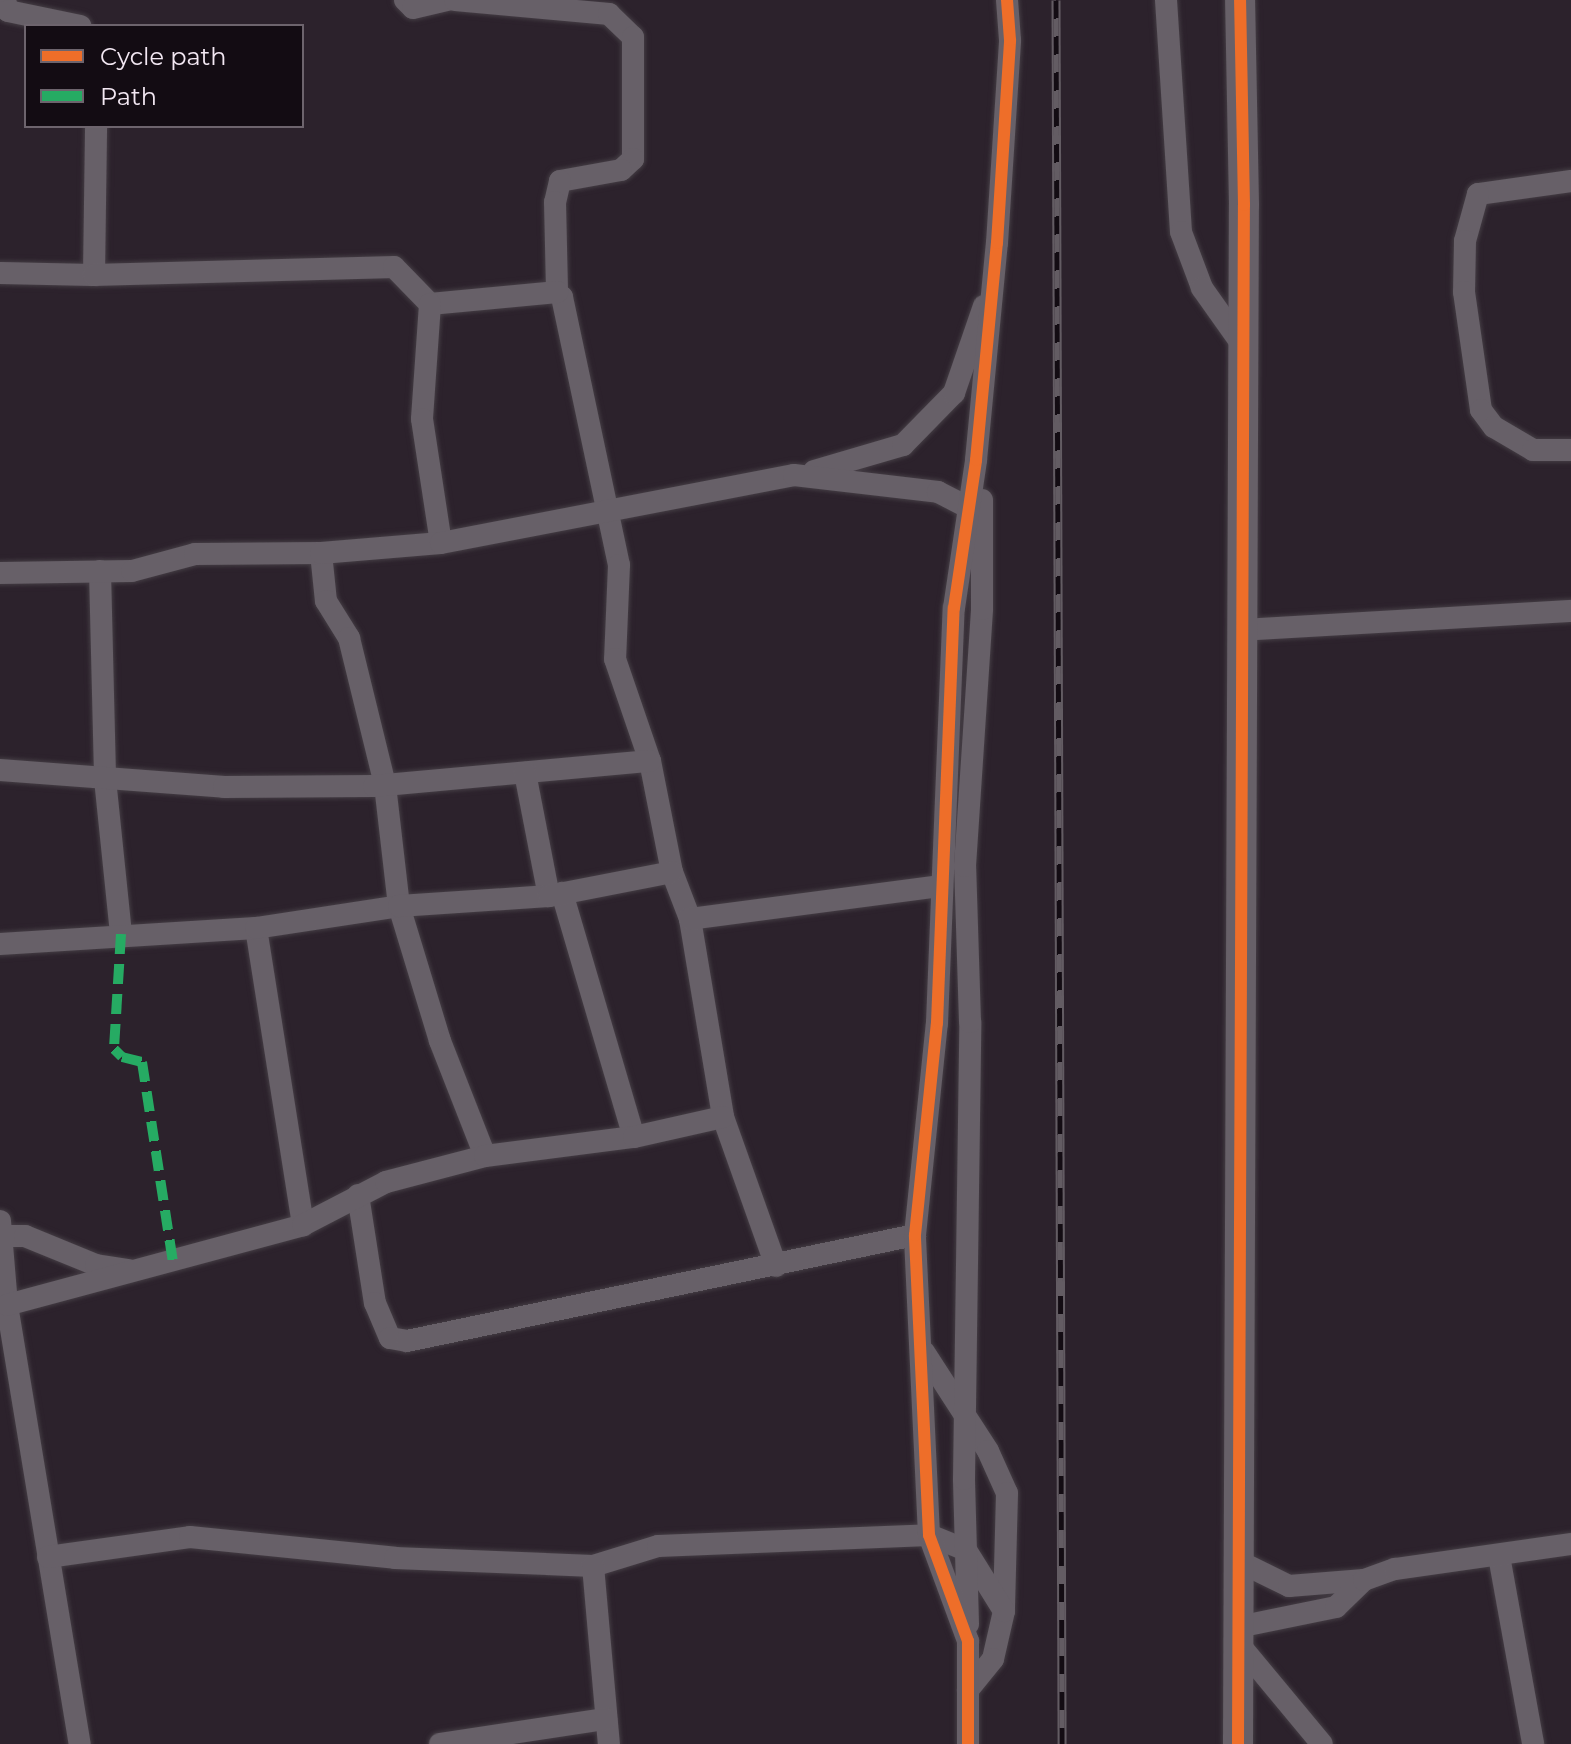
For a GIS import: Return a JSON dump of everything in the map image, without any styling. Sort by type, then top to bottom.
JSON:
[{"type":"street","points":[[405,0],[413,8],[448,0]]},
{"type":"street","points":[[455,0],[609,14],[633,37],[633,159],[621,170],[560,181],[555,202],[557,292],[562,297],[619,565],[615,659],[650,761],[672,872],[690,919],[723,1117],[776,1266]]},
{"type":"street","points":[[968,1641],[929,1535],[915,1235],[937,1023],[940,886],[954,608],[976,460],[994,282],[1010,40],[1007,0]]},
{"type":"street","points":[[1166,0],[1181,232],[1202,288],[1243,346]]},
{"type":"street","points":[[1238,1744],[1243,346],[1240,0]]},
{"type":"street","points":[[4,7],[72,24]]},
{"type":"street","points":[[94,275],[96,128]]},
{"type":"street","points":[[1571,181],[1478,194],[1465,241],[1464,292],[1481,410],[1494,427],[1533,450],[1571,450]]},
{"type":"street","points":[[0,273],[94,275],[394,267],[430,304],[422,419],[441,543]]},
{"type":"street","points":[[0,573],[100,571],[173,564],[195,554],[321,553],[441,543],[607,509],[657,506],[794,475],[903,445],[954,393],[994,282]]},
{"type":"street","points":[[430,304],[557,292]]},
{"type":"street","points":[[968,1744],[964,1419],[970,1022],[965,866],[982,609],[982,493],[976,460]]},
{"type":"street","points":[[794,475],[938,492],[970,508]]},
{"type":"street","points":[[321,553],[326,601],[349,638],[385,785],[399,906],[440,1041],[485,1156]]},
{"type":"street","points":[[100,571],[105,779],[121,934]]},
{"type":"street","points":[[1241,630],[1571,611]]},
{"type":"street","points":[[0,770],[224,787],[385,785],[650,761]]},
{"type":"street","points":[[525,773],[556,894],[634,1137]]},
{"type":"street","points":[[0,944],[121,934],[256,928],[399,906],[556,894],[672,872]]},
{"type":"street","points":[[690,919],[940,886]]},
{"type":"street","points":[[256,928],[303,1225]]},
{"type":"street","points":[[7,1305],[303,1225],[358,1195],[485,1156],[634,1137],[723,1117]]},
{"type":"street","points":[[358,1195],[375,1303],[390,1338],[442,1337],[915,1235]]},
{"type":"street","points":[[80,1744],[7,1305],[0,1231],[25,1236],[96,1265],[136,1271]]},
{"type":"street","points":[[920,1346],[964,1419],[988,1451],[1007,1493],[1004,1611],[993,1659],[968,1690]]},
{"type":"street","points":[[48,1557],[190,1537],[395,1558],[593,1566],[658,1546],[929,1535],[966,1550],[1004,1611]]},
{"type":"street","points":[[1238,1561],[1289,1586],[1364,1580],[1395,1569],[1571,1544]]},
{"type":"street","points":[[1499,1556],[1533,1744]]},
{"type":"street","points":[[593,1566],[609,1744]]},
{"type":"street","points":[[1238,1635],[1336,1607],[1364,1580]]},
{"type":"street","points":[[1238,1635],[1322,1744]]},
{"type":"street","points":[[440,1744],[606,1719]]},
{"type":"railway","points":[[1056,0],[1062,1744]]},
{"type":"marked path","points":[[121,934],[114,1049],[122,1057],[142,1062],[173,1262]]},
{"type":"cycle path","points":[[968,1744],[968,1641],[929,1535],[915,1235],[937,1023],[954,608],[976,460],[997,243],[1010,40],[1007,0]]},
{"type":"cycle path","points":[[1238,1744],[1244,205],[1240,0]]}]
